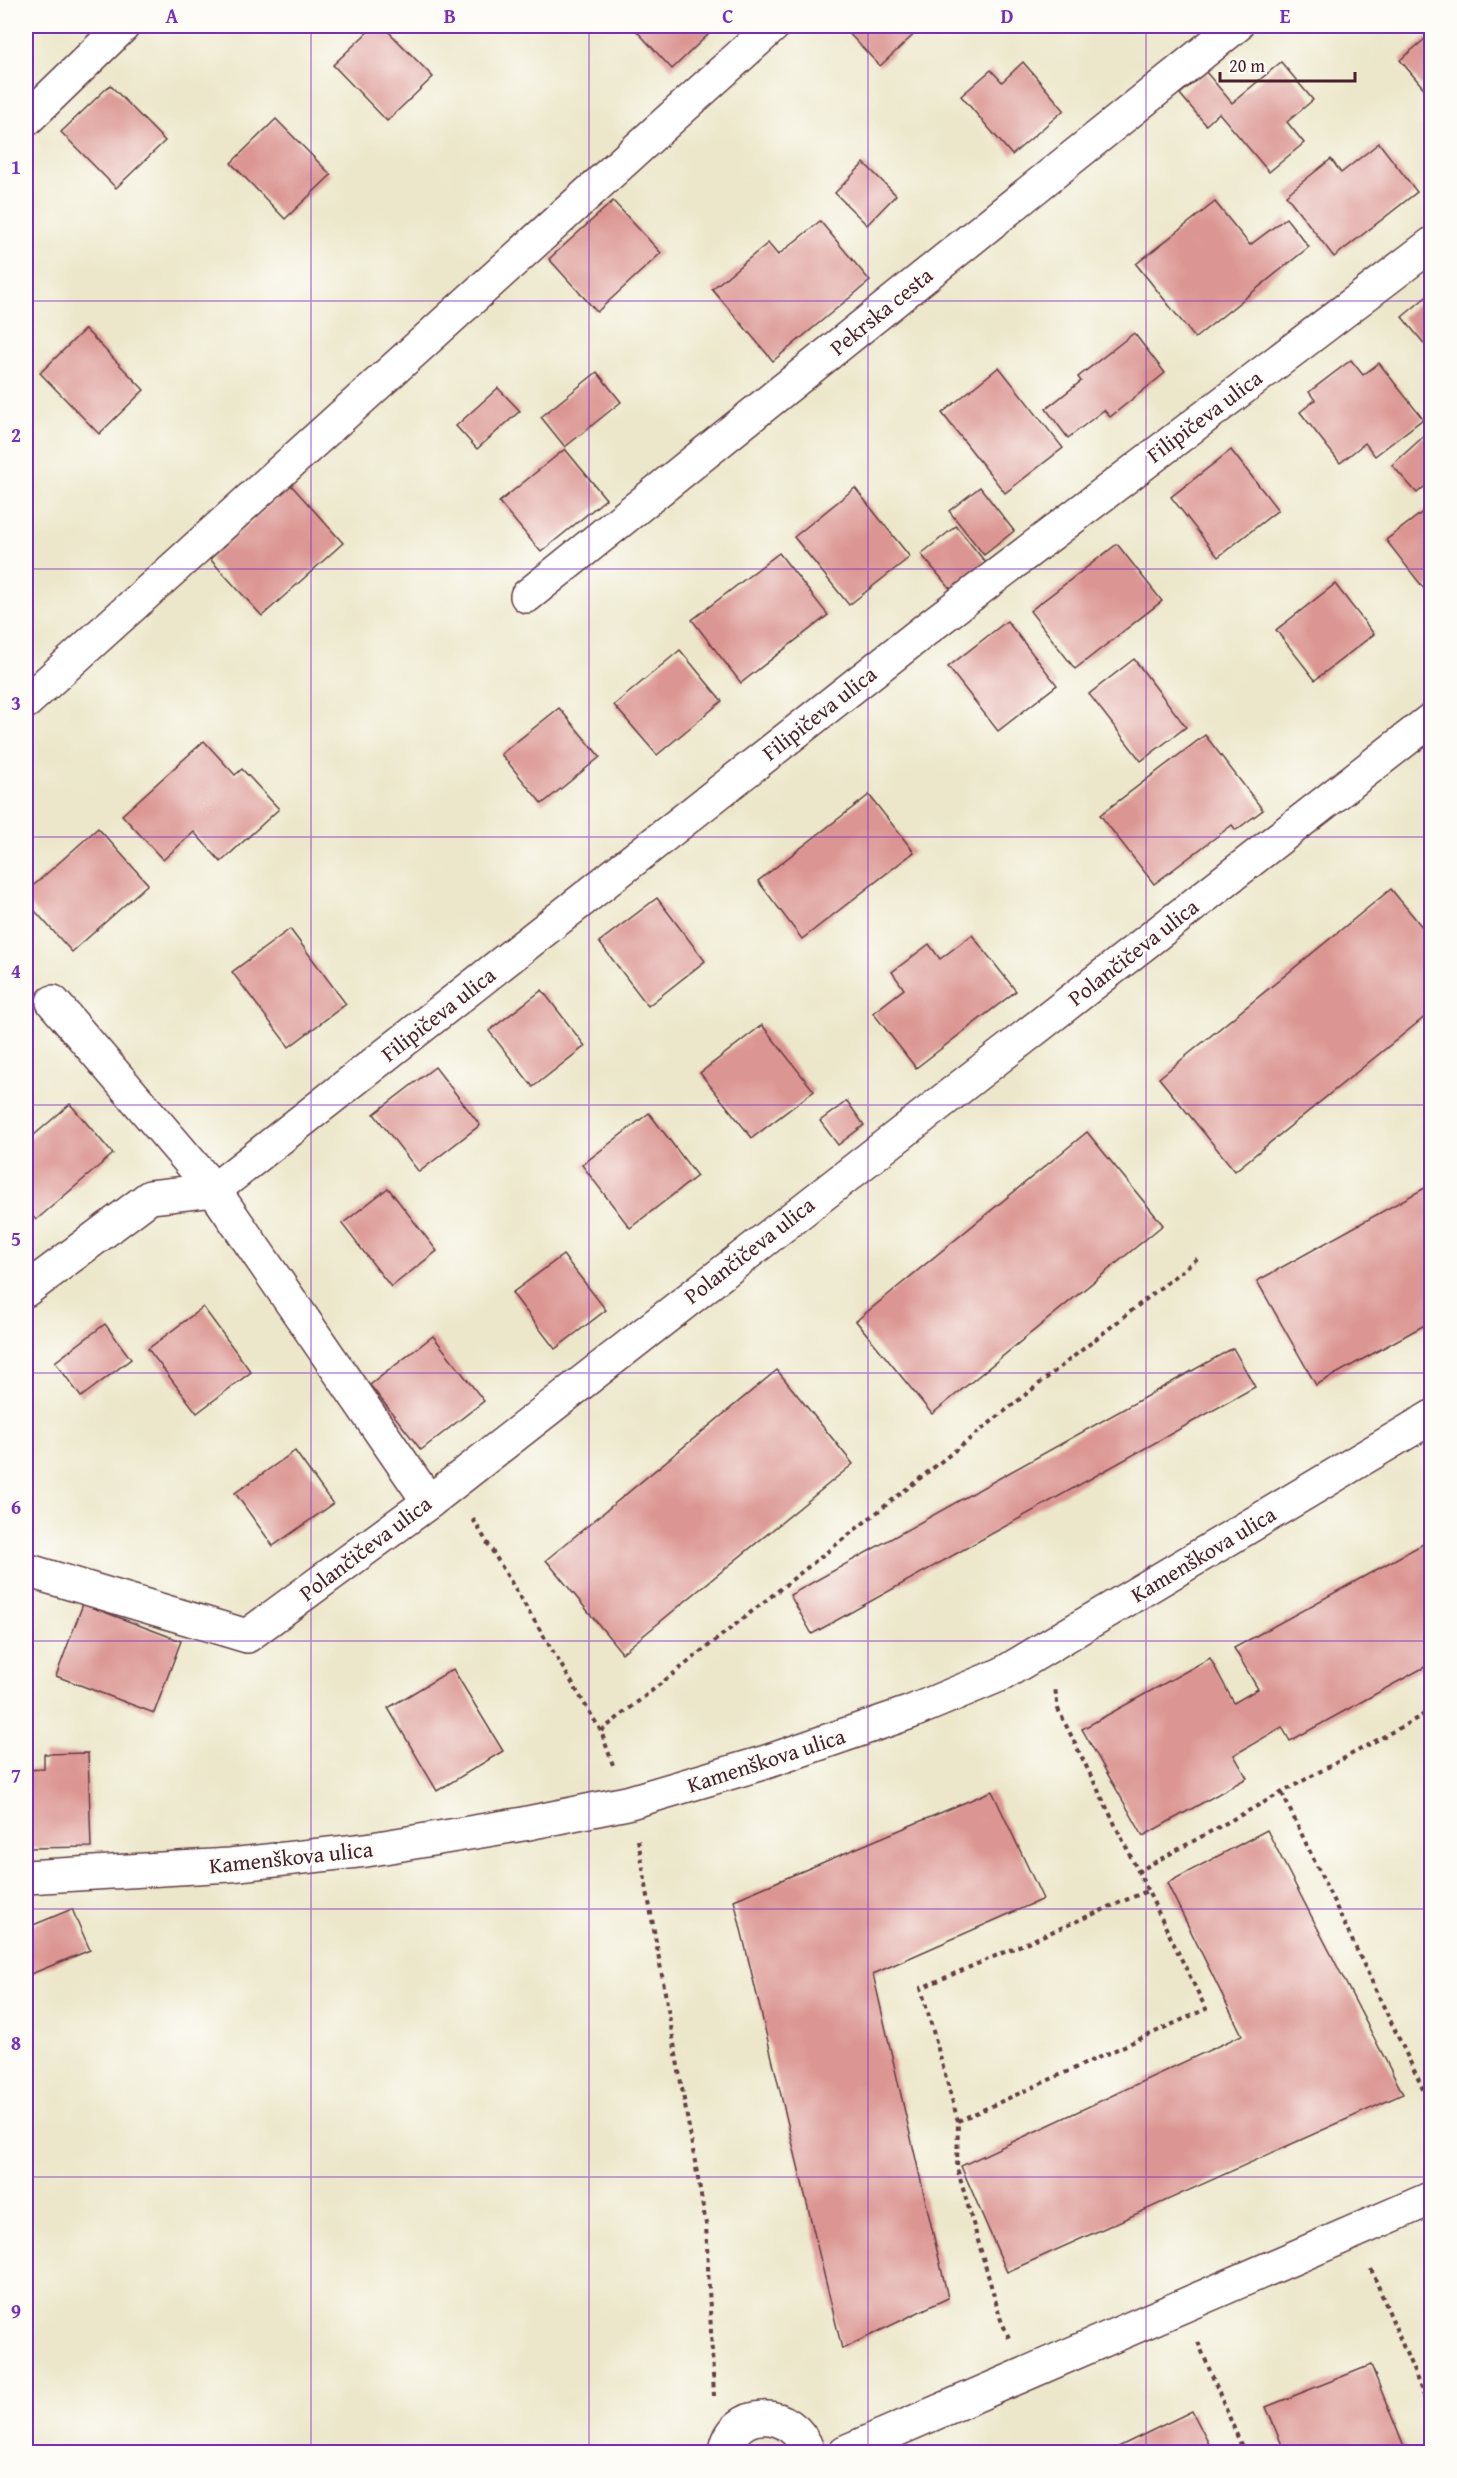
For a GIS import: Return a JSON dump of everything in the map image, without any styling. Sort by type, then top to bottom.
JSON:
[{"type":"street","points":[[26,120],[123,26]]},
{"type":"street","points":[[26,702],[773,26]]},
{"type":"street","name":"Pekrska cesta","points":[[526,596],[1236,26]]},
{"type":"street","name":"Filipičeva ulica","points":[[214,1190],[929,627],[1431,244]]},
{"type":"street","name":"Polančičeva ulica","points":[[26,1570],[248,1636],[440,1492],[1431,719]]},
{"type":"street","points":[[53,1002],[214,1190],[440,1492]]},
{"type":"street","points":[[26,1290],[150,1197],[214,1190]]},
{"type":"street","name":"Kamenškova ulica","points":[[26,1877],[230,1865],[366,1850],[513,1826],[627,1803],[766,1762],[911,1712],[1002,1674],[1431,1417]]},
{"type":"street","points":[[845,2452],[1431,2198]]},
{"type":"street","points":[[726,2450],[734,2433],[746,2422],[762,2417],[779,2419],[794,2427],[804,2440],[808,2452]]},
{"type":"path","points":[[601,1731],[1198,1258]]},
{"type":"path","points":[[440,1492],[601,1731],[637,1836],[706,2224],[716,2425],[726,2450]]},
{"type":"path","points":[[958,2121],[1206,2009],[1058,1709],[1055,1685],[1032,1656]]},
{"type":"path","points":[[1137,1872],[1431,1710]]},
{"type":"path","points":[[1282,1793],[1431,2108]]},
{"type":"path","points":[[1025,2374],[1001,2319],[957,2168],[958,2121],[921,1988],[1147,1891]]},
{"type":"path","points":[[1355,2232],[1431,2415]]},
{"type":"path","points":[[1181,2308],[1209,2365],[1244,2452]]},
{"type":"building","points":[[374,26],[383,26],[433,77],[387,121],[333,65]]},
{"type":"building","points":[[632,26],[707,26],[712,31],[672,69]]},
{"type":"building","points":[[842,26],[923,26],[880,66]]},
{"type":"building","points":[[1432,33],[1432,98],[1400,60]]},
{"type":"building","points":[[1023,62],[1064,110],[1012,155],[961,96],[991,70],[1002,82]]},
{"type":"building","points":[[1281,62],[1313,100],[1287,122],[1304,143],[1269,172],[1219,113],[1206,125],[1180,94],[1206,72],[1232,103]]},
{"type":"building","points":[[110,85],[165,141],[116,188],[61,132]]},
{"type":"building","points":[[276,119],[331,175],[285,219],[231,163]]},
{"type":"building","points":[[1379,143],[1417,192],[1334,257],[1286,195],[1331,159],[1341,173]]},
{"type":"building","points":[[864,163],[896,195],[867,225],[835,193]]},
{"type":"building","points":[[613,201],[661,253],[597,312],[549,259]]},
{"type":"building","points":[[1215,202],[1250,245],[1286,218],[1309,247],[1195,338],[1136,264]]},
{"type":"building","points":[[820,221],[870,281],[773,361],[712,289],[768,243],[778,255]]},
{"type":"building","points":[[1432,292],[1432,353],[1402,317]]},
{"type":"building","points":[[85,329],[144,390],[99,434],[40,373]]},
{"type":"building","points":[[1134,333],[1165,373],[1110,417],[1104,410],[1068,438],[1046,409],[1081,381],[1078,377]]},
{"type":"building","points":[[1351,360],[1363,375],[1379,363],[1423,419],[1375,456],[1365,443],[1340,463],[1300,412],[1315,400],[1309,392]]},
{"type":"building","points":[[999,367],[1063,448],[1005,493],[942,413]]},
{"type":"building","points":[[597,372],[621,402],[565,447],[541,417]]},
{"type":"building","points":[[498,388],[520,411],[477,449],[456,426]]},
{"type":"building","points":[[1424,436],[1432,444],[1432,480],[1417,493],[1392,465]]},
{"type":"building","points":[[565,449],[606,499],[541,552],[499,502]]},
{"type":"building","points":[[1231,450],[1278,510],[1218,557],[1171,497]]},
{"type":"building","points":[[291,485],[343,543],[262,616],[210,559]]},
{"type":"building","points":[[980,487],[1014,531],[984,555],[949,511]]},
{"type":"building","points":[[855,488],[910,557],[849,605],[794,537]]},
{"type":"building","points":[[1432,505],[1432,584],[1425,590],[1386,540]]},
{"type":"building","points":[[956,526],[986,563],[952,591],[921,554]]},
{"type":"building","points":[[1117,544],[1162,601],[1075,669],[1030,611]]},
{"type":"building","points":[[779,553],[828,615],[741,683],[692,620]]},
{"type":"building","points":[[1335,584],[1374,634],[1315,680],[1276,630]]},
{"type":"building","points":[[1007,621],[1057,685],[998,731],[948,667]]},
{"type":"building","points":[[680,650],[722,701],[657,755],[614,705]]},
{"type":"building","points":[[1134,659],[1186,727],[1141,761],[1089,694]]},
{"type":"building","points":[[559,708],[600,757],[542,804],[501,754]]},
{"type":"building","points":[[1205,735],[1263,810],[1236,830],[1232,825],[1154,884],[1100,815]]},
{"type":"building","points":[[204,741],[235,775],[242,769],[279,809],[221,862],[194,832],[163,860],[122,815]]},
{"type":"building","points":[[869,795],[914,852],[802,939],[758,881]]},
{"type":"building","points":[[98,828],[148,884],[72,952],[26,901],[26,892]]},
{"type":"building","points":[[1391,889],[1432,939],[1432,1011],[1235,1171],[1159,1078]]},
{"type":"building","points":[[657,898],[705,961],[648,1006],[599,942]]},
{"type":"building","points":[[290,929],[346,1004],[289,1047],[232,972]]},
{"type":"building","points":[[972,935],[1016,991],[916,1068],[873,1013],[904,989],[892,972],[929,944],[940,959]]},
{"type":"building","points":[[542,990],[585,1046],[533,1087],[489,1031]]},
{"type":"building","points":[[762,1025],[814,1091],[752,1138],[700,1073]]},
{"type":"building","points":[[435,1067],[480,1125],[419,1172],[374,1114]]},
{"type":"building","points":[[847,1101],[864,1125],[838,1145],[820,1121]]},
{"type":"building","points":[[70,1104],[113,1154],[36,1220],[26,1208],[26,1142]]},
{"type":"building","points":[[649,1113],[697,1176],[630,1228],[582,1165]]},
{"type":"building","points":[[1087,1132],[1163,1225],[932,1414],[856,1321]]},
{"type":"building","points":[[1432,1184],[1432,1321],[1316,1385],[1257,1281]]},
{"type":"building","points":[[388,1188],[437,1251],[391,1287],[342,1224]]},
{"type":"building","points":[[563,1255],[606,1310],[555,1349],[512,1293]]},
{"type":"building","points":[[203,1307],[251,1372],[197,1413],[148,1349]]},
{"type":"building","points":[[105,1324],[131,1359],[81,1397],[55,1362]]},
{"type":"building","points":[[433,1336],[484,1401],[421,1450],[370,1385]]},
{"type":"building","points":[[1233,1348],[1255,1387],[812,1634],[790,1595]]},
{"type":"building","points":[[777,1370],[853,1464],[622,1653],[546,1560]]},
{"type":"building","points":[[295,1451],[333,1504],[273,1546],[235,1493]]},
{"type":"building","points":[[1432,1539],[1432,1663],[1290,1741],[1282,1727],[1234,1755],[1247,1778],[1143,1836],[1082,1729],[1210,1658],[1234,1703],[1258,1689],[1234,1648]]},
{"type":"building","points":[[83,1604],[181,1641],[154,1713],[56,1676]]},
{"type":"building","points":[[453,1669],[503,1751],[437,1791],[388,1708]]},
{"type":"building","points":[[88,1753],[91,1847],[28,1848],[26,1770],[44,1769],[44,1754]]},
{"type":"building","points":[[992,1791],[1043,1899],[873,1974],[948,2298],[842,2349],[734,1900]]},
{"type":"building","points":[[1267,1830],[1403,2094],[1007,2272],[961,2166],[1242,2035],[1167,1883]]},
{"type":"building","points":[[72,1909],[90,1950],[31,1974],[26,1962],[26,1928]]},
{"type":"building","points":[[1371,2365],[1406,2452],[1285,2452],[1266,2407]]},
{"type":"building","points":[[1192,2411],[1213,2452],[1108,2452]]}]
